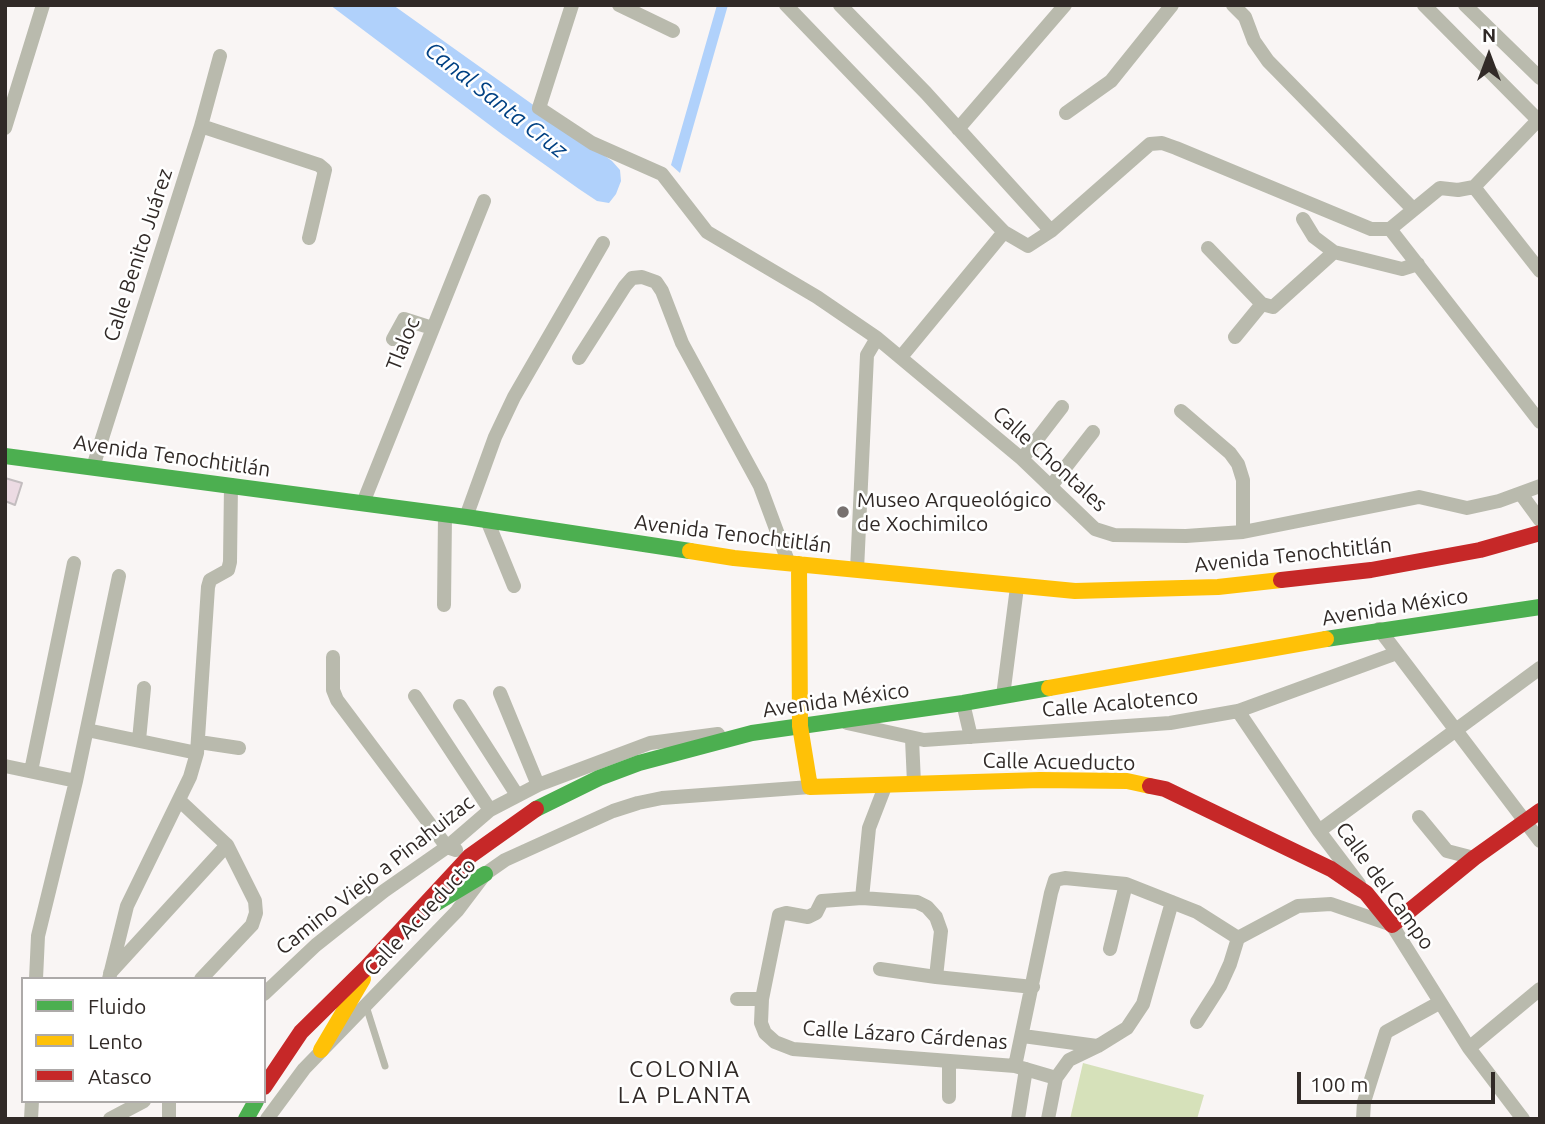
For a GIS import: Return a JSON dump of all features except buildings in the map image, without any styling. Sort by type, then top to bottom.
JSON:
[{"type":"main road","name":"Avenida Tenochtitlán","points":[[5,456],[466,517],[734,558],[1075,591],[1232,585],[1371,570],[1480,550],[1540,533]]},
{"type":"main road","points":[[794,564],[800,726],[810,787]]},
{"type":"main road","name":"Avenida México","points":[[266,1084],[301,1032],[368,967],[470,856],[526,815],[560,796],[639,763],[752,733],[963,703],[1379,629],[1540,607]]},
{"type":"main road","name":"Calle Acueducto","points":[[810,787],[1040,780],[1115,781],[1165,789],[1294,849],[1331,869],[1366,893]]},
{"type":"main road","points":[[1392,925],[1474,858],[1540,811]]},
{"type":"main road","points":[[414,916],[447,899],[485,874]]},
{"type":"main road","name":"Calle del Campo","points":[[1366,893],[1392,925]]},
{"type":"main road","points":[[321,1050],[361,986],[368,967]]},
{"type":"main road","points":[[246,1119],[255,1103]]},
{"type":"street","points":[[5,128],[43,5]]},
{"type":"street","points":[[619,5],[673,31]]},
{"type":"street","points":[[786,5],[1004,232],[1028,246],[1051,231],[1150,144],[1162,143],[1371,229],[1391,229],[1440,188],[1458,190],[1474,187],[1539,119],[1424,5]]},
{"type":"street","points":[[958,129],[1065,5]]},
{"type":"street","points":[[1066,113],[1111,81],[1172,5]]},
{"type":"street","points":[[1233,5],[1245,17],[1254,41],[1268,61],[1413,209]]},
{"type":"street","points":[[1467,6],[1540,78]]},
{"type":"street","points":[[845,7],[1051,231]]},
{"type":"street","name":"Calle Chontales","points":[[571,10],[539,108],[592,143],[662,174],[707,232],[817,297],[877,338],[1022,459],[1095,529],[1114,536],[1186,536],[1243,532],[1419,497],[1467,508],[1521,494],[1540,486]]},
{"type":"street","name":"Calle Benito Juárez","points":[[93,467],[201,126],[220,56]]},
{"type":"street","points":[[201,126],[319,165],[326,170],[309,237]]},
{"type":"street","points":[[1474,187],[1540,270]]},
{"type":"street","name":"Tlaloc","points":[[363,503],[484,201]]},
{"type":"street","points":[[1303,219],[1314,237],[1334,252],[1402,269],[1418,264]]},
{"type":"street","points":[[1391,229],[1540,422]]},
{"type":"street","points":[[901,357],[1004,232]]},
{"type":"street","points":[[466,517],[495,437],[514,397],[603,243]]},
{"type":"street","points":[[1208,248],[1262,304],[1273,307],[1334,252]]},
{"type":"street","points":[[579,358],[632,278],[642,277],[656,282],[682,343],[760,486],[794,564]]},
{"type":"street","points":[[1235,337],[1262,304]]},
{"type":"street","points":[[393,339],[404,319],[432,328]]},
{"type":"street","points":[[858,570],[867,355],[877,338]]},
{"type":"street","points":[[1022,459],[1062,407]]},
{"type":"street","points":[[1181,411],[1230,453],[1238,464],[1243,480],[1243,532]]},
{"type":"street","points":[[1051,486],[1093,432]]},
{"type":"street","points":[[109,976],[127,906],[190,777],[198,748],[208,587],[210,580],[228,570],[230,562],[231,485]]},
{"type":"street","points":[[1521,494],[1540,520]]},
{"type":"street","points":[[444,605],[446,515]]},
{"type":"street","points":[[487,520],[514,586]]},
{"type":"street","points":[[31,771],[74,563]]},
{"type":"street","points":[[36,977],[38,936],[76,781],[119,576]]},
{"type":"street","points":[[1003,696],[1017,587]]},
{"type":"street","points":[[1379,629],[1540,841]]},
{"type":"street","name":"Calle Acalotenco","points":[[839,721],[912,739],[1170,723],[1238,711],[1396,653]]},
{"type":"street","points":[[333,657],[333,690],[337,700],[447,847],[470,856]]},
{"type":"street","points":[[1319,831],[1540,668]]},
{"type":"street","points":[[139,740],[144,688]]},
{"type":"street","points":[[500,693],[538,785]]},
{"type":"street","points":[[415,696],[489,810]]},
{"type":"street","points":[[963,703],[971,737]]},
{"type":"street","points":[[460,706],[517,795]]},
{"type":"street","name":"Calle del Campo","points":[[1238,711],[1319,831],[1366,893]]},
{"type":"street","points":[[87,730],[198,748],[239,748]]},
{"type":"street","name":"Camino Viejo a Pinahuizac","points":[[266,992],[316,945],[384,891],[447,847],[489,810],[517,795],[650,743],[743,731],[752,733]]},
{"type":"street","points":[[912,739],[914,783]]},
{"type":"street","points":[[5,766],[76,781]]},
{"type":"street","points":[[862,898],[869,828],[886,784]]},
{"type":"street","name":"Calle Acueducto","points":[[267,1119],[287,1088],[321,1050],[457,911],[485,874],[505,860],[613,811],[638,803],[662,798],[810,787]]},
{"type":"street","points":[[178,800],[227,845],[254,901],[256,913],[252,925],[203,977]]},
{"type":"street","points":[[1419,817],[1447,851],[1474,858]]},
{"type":"street","points":[[109,976],[227,845]]},
{"type":"street","name":"Calle Lázaro Cárdenas","points":[[761,1004],[765,1033],[775,1042],[793,1049],[1020,1068],[1023,1036],[1055,880],[1065,878],[1126,884],[1197,912],[1238,938]]},
{"type":"street","points":[[1110,949],[1126,884]]},
{"type":"street","points":[[737,999],[761,1004],[779,915],[786,913],[808,917],[816,913],[822,901],[862,898],[917,902],[927,907],[936,917],[941,931],[936,977]]},
{"type":"street","points":[[1048,1119],[1056,1078],[1069,1060],[1127,1028],[1143,1004],[1172,902]]},
{"type":"street","points":[[1197,1021],[1220,986],[1238,938],[1298,906],[1331,904],[1392,925]]},
{"type":"street","name":"Calle del Campo","points":[[1392,925],[1469,1048],[1523,1119]]},
{"type":"street","points":[[880,969],[1033,987]]},
{"type":"street","points":[[1469,1048],[1540,989]]},
{"type":"street","points":[[1363,1119],[1364,1102],[1386,1032],[1439,1003]]},
{"type":"street","points":[[1023,1036],[1098,1046]]},
{"type":"street","points":[[949,1063],[950,1097]]},
{"type":"street","points":[[1018,1119],[1020,1068],[1056,1078]]},
{"type":"street","points":[[110,1119],[140,1103]]},
{"type":"lane","points":[[365,1005],[384,1066]]},
{"type":"green space","points":[[1083,1063],[1204,1095],[1197,1119],[1070,1119]]},
{"type":"water","name":"Canal Santa Cruz","points":[[330,5],[393,5],[612,161],[620,170],[621,181],[616,194],[609,203],[597,201],[503,135]]},
{"type":"water","points":[[717,5],[728,5],[680,173],[671,165]]},
{"type":"traffic: fast","points":[[5,456],[466,517],[690,551]]},
{"type":"traffic: fast","points":[[1326,639],[1540,607]]},
{"type":"traffic: fast","points":[[536,809],[599,778],[639,763],[752,733],[1049,688]]},
{"type":"traffic: fast","points":[[430,907],[485,874]]},
{"type":"traffic: fast","points":[[246,1119],[255,1103]]},
{"type":"traffic: slow","points":[[690,551],[734,558],[1075,591],[1218,587],[1281,580]]},
{"type":"traffic: slow","points":[[799,564],[800,726],[810,787],[1040,780],[1127,781],[1150,786]]},
{"type":"traffic: slow","points":[[1049,688],[1326,639]]},
{"type":"traffic: slow","points":[[321,1050],[363,979]]},
{"type":"traffic: jam","points":[[1281,580],[1371,570],[1480,550],[1540,533]]},
{"type":"traffic: jam","points":[[1150,786],[1165,789],[1331,869],[1366,893],[1392,925],[1474,858],[1540,811]]},
{"type":"traffic: jam","points":[[266,1084],[301,1032],[367,967],[470,856],[536,809]]},
{"type":"place","name":"Museo Arqueológico de Xochimilco","points":[[843,512]]},
{"type":"district","name":"COLONIA LA PLANTA","points":[[685,1082]]}]
